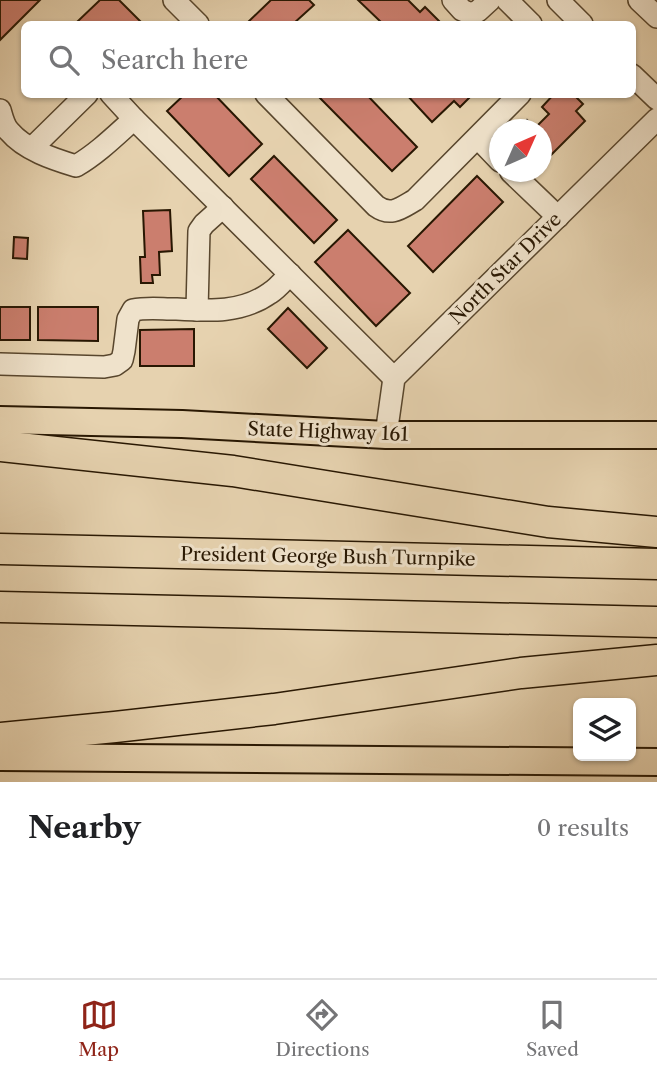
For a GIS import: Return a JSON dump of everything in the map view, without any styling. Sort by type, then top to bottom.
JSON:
[{"type":"highway","points":[[0,446],[233,471],[548,522],[657,532]]},
{"type":"highway","name":"President George Bush Turnpike","points":[[0,549],[657,564]]},
{"type":"highway","points":[[0,607],[657,622]]},
{"type":"highway","points":[[0,737],[274,709],[521,673],[657,660]]},
{"type":"main road","name":"State Highway 161","points":[[0,420],[181,424],[386,435],[657,435]]},
{"type":"main road","points":[[0,757],[657,762]]},
{"type":"street","points":[[174,0],[195,21]]},
{"type":"street","points":[[453,0],[462,10],[471,14],[490,0]]},
{"type":"street","points":[[507,0],[528,21]]},
{"type":"street","points":[[558,0],[579,21]]},
{"type":"street","points":[[639,0],[657,17]]},
{"type":"street","points":[[636,79],[657,99]]},
{"type":"street","points":[[32,148],[83,98]]},
{"type":"street","points":[[115,98],[394,378],[386,435]]},
{"type":"street","points":[[270,98],[384,212],[395,212],[415,200],[516,98]]},
{"type":"street","points":[[0,110],[7,130],[24,144],[53,159],[76,166],[106,146],[134,119]]},
{"type":"street","name":"North Star Drive","points":[[394,378],[657,119]]},
{"type":"street","points":[[478,138],[489,150]]},
{"type":"street","points":[[521,182],[558,217]]},
{"type":"street","points":[[197,310],[199,231],[223,207]]},
{"type":"street","points":[[0,364],[115,365],[122,360],[128,319],[132,310],[237,309],[271,292],[290,274]]},
{"type":"building","points":[[0,0],[40,0],[0,40]]},
{"type":"building","points":[[100,0],[119,0],[140,21],[78,21]]},
{"type":"building","points":[[271,0],[309,0],[314,5],[296,21],[249,21]]},
{"type":"building","points":[[358,0],[408,0],[420,12],[425,7],[439,21],[380,21]]},
{"type":"building","points":[[181,98],[218,98],[262,144],[229,176],[167,111]]},
{"type":"building","points":[[320,98],[370,98],[417,147],[392,171]]},
{"type":"building","points":[[410,98],[469,98],[460,107],[454,101],[432,122]]},
{"type":"building","points":[[550,98],[577,98],[583,104],[576,111],[585,121],[552,154],[552,119],[544,119],[549,114],[542,107]]},
{"type":"building","points":[[274,156],[337,220],[314,243],[251,179]]},
{"type":"building","points":[[477,176],[503,202],[433,272],[408,246]]},
{"type":"building","points":[[170,210],[172,251],[159,252],[160,275],[152,275],[153,283],[141,283],[140,257],[145,257],[143,211]]},
{"type":"building","points":[[348,230],[410,293],[376,326],[315,262]]},
{"type":"building","points":[[14,237],[28,238],[27,259],[13,258]]},
{"type":"building","points":[[0,307],[30,307],[30,340],[0,340]]},
{"type":"building","points":[[38,307],[98,307],[98,341],[38,340]]},
{"type":"building","points":[[288,308],[327,348],[307,368],[268,329]]},
{"type":"building","points":[[194,329],[194,366],[140,366],[140,330]]}]
